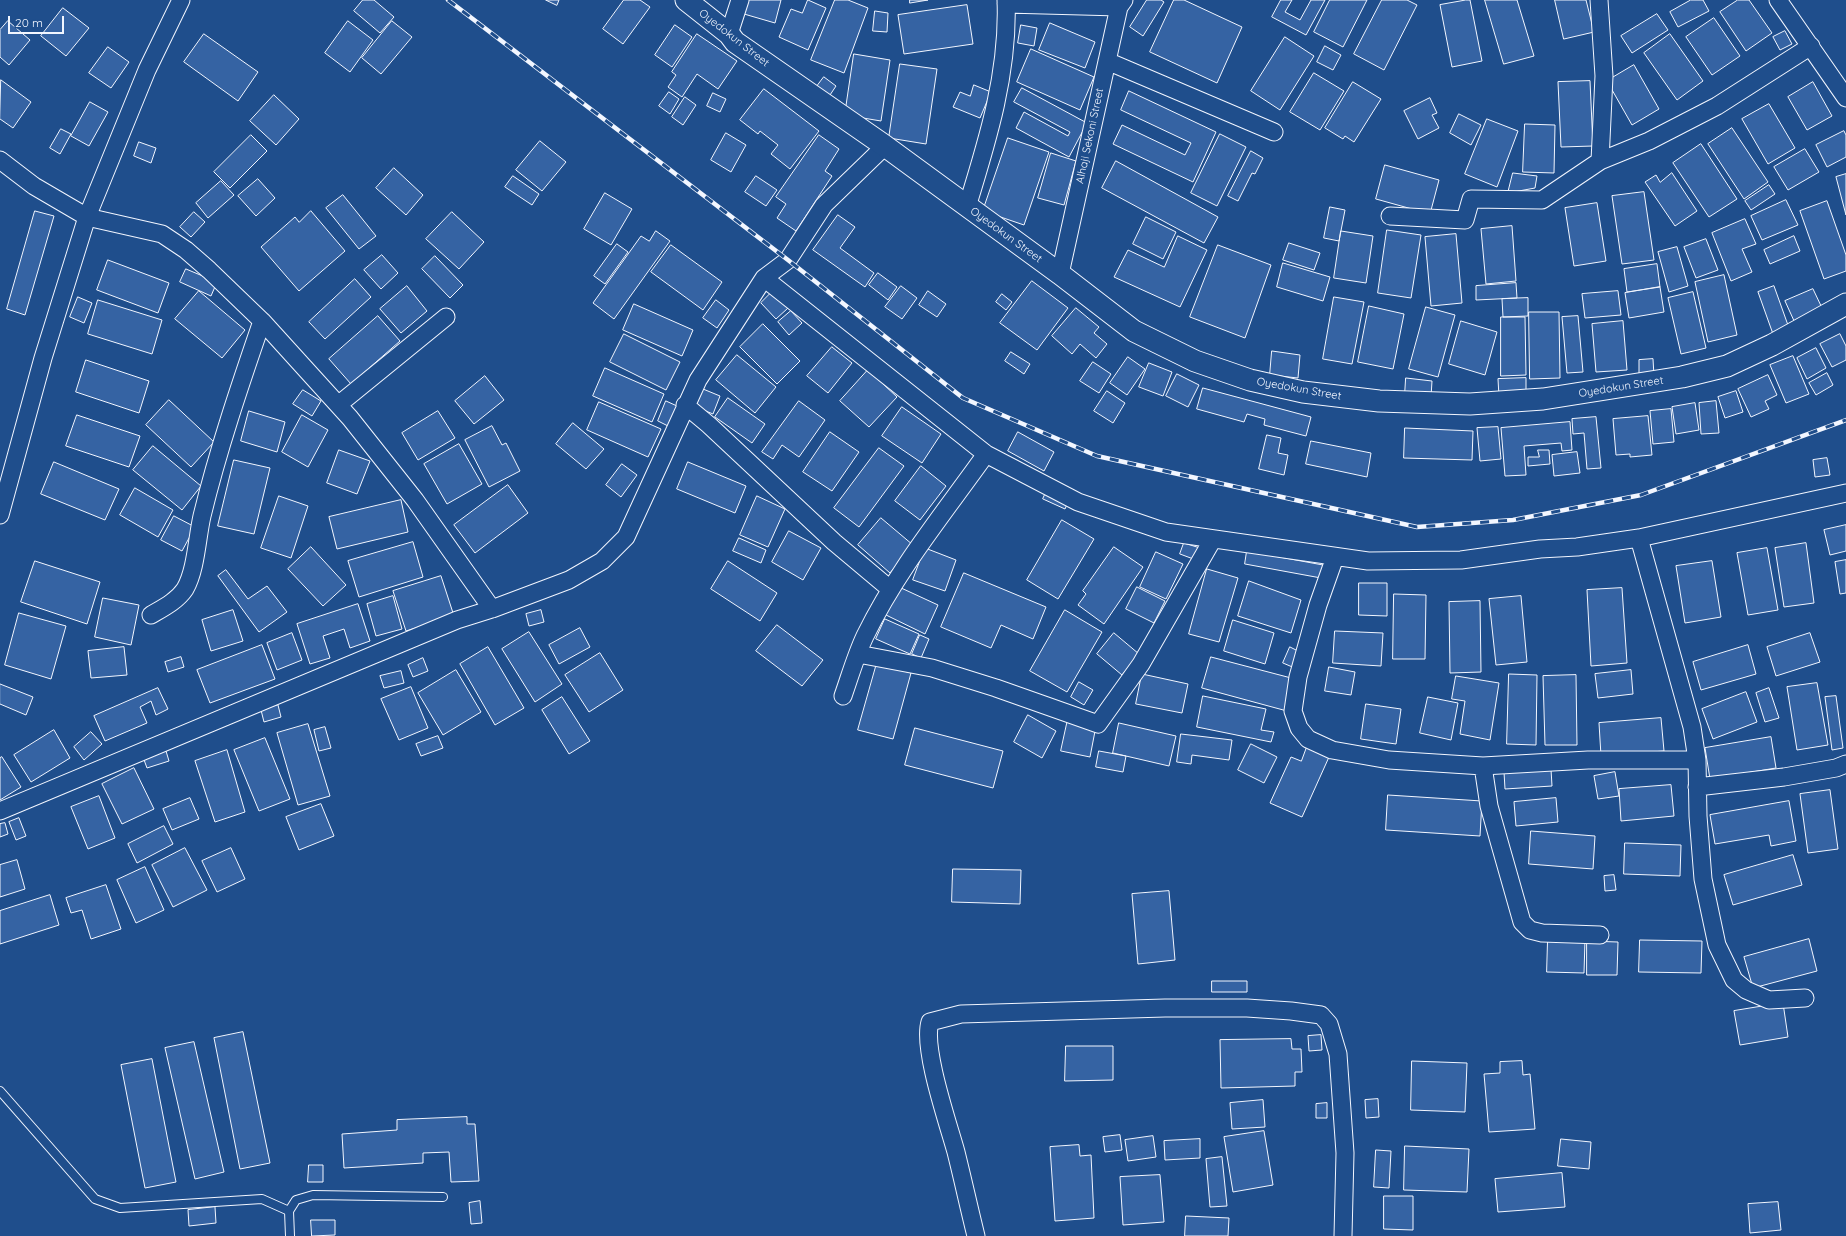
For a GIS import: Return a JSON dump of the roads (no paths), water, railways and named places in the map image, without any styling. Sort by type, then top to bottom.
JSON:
[{"type":"street","points":[[0,515],[43,358],[87,217],[147,70],[181,0]]},
{"type":"street","name":"Oyedokun Street","points":[[686,0],[729,34],[735,42],[884,146],[1060,274],[1134,331],[1202,363],[1250,380],[1303,392],[1379,401],[1470,404],[1543,399],[1682,377],[1727,366],[1779,341],[1846,304]]},
{"type":"street","points":[[729,34],[740,0]]},
{"type":"street","points":[[1599,0],[1604,76],[1600,161]]},
{"type":"street","points":[[1778,0],[1846,98]]},
{"type":"street","points":[[968,207],[989,134],[1003,69],[1006,2],[1122,3]]},
{"type":"street","name":"Alhaji Sekoni Street","points":[[1060,274],[1107,61],[1122,3]]},
{"type":"street","points":[[1390,216],[1465,220],[1471,199],[1542,200],[1600,161],[1649,141],[1717,106],[1811,46]]},
{"type":"street","points":[[1107,61],[1274,132]]},
{"type":"street","points":[[0,811],[456,620],[492,608],[575,576],[602,561],[626,537],[685,405],[698,380],[764,278],[788,260],[824,205],[884,146]]},
{"type":"street","points":[[0,160],[34,186],[87,217],[162,234],[186,250],[262,321],[338,405],[415,500],[492,608]]},
{"type":"street","points":[[764,278],[986,454],[1078,502],[1166,532],[1368,561],[1461,560],[1540,549],[1577,547],[1639,538],[1846,493]]},
{"type":"street","points":[[338,405],[446,317]]},
{"type":"street","points":[[151,615],[177,599],[184,590],[190,575],[202,516],[238,393],[262,321]]},
{"type":"street","points":[[685,405],[709,425],[834,542],[890,589]]},
{"type":"street","points":[[843,696],[864,637],[890,589],[986,454]]},
{"type":"street","points":[[1639,538],[1692,727],[1697,760],[1697,787],[1703,879],[1717,945],[1734,980],[1746,990],[1769,1000],[1805,998]]},
{"type":"street","points":[[858,654],[932,668],[1003,690],[1098,724],[1141,664],[1213,539]]},
{"type":"street","points":[[1335,557],[1318,605],[1298,678],[1293,711],[1299,728],[1308,739],[1332,750],[1389,760],[1483,766],[1588,760],[1697,760]]},
{"type":"street","points":[[1697,787],[1784,777],[1836,768],[1846,764]]},
{"type":"street","points":[[1483,766],[1489,806],[1522,922],[1530,930],[1542,933],[1600,934]]},
{"type":"street","points":[[976,1236],[957,1154],[929,1049],[928,1029],[930,1022],[961,1014],[1165,1008],[1247,1008],[1291,1011],[1321,1015],[1329,1024],[1338,1054],[1345,1154],[1343,1236]]},
{"type":"lane","points":[[0,1091],[96,1199],[120,1208],[262,1199],[289,1212]]},
{"type":"lane","points":[[290,1236],[289,1212],[296,1200],[313,1195],[443,1197]]},
{"type":"railway","points":[[448,0],[788,260],[963,398],[1097,456],[1417,527],[1513,520],[1641,495],[1846,420]]}]
